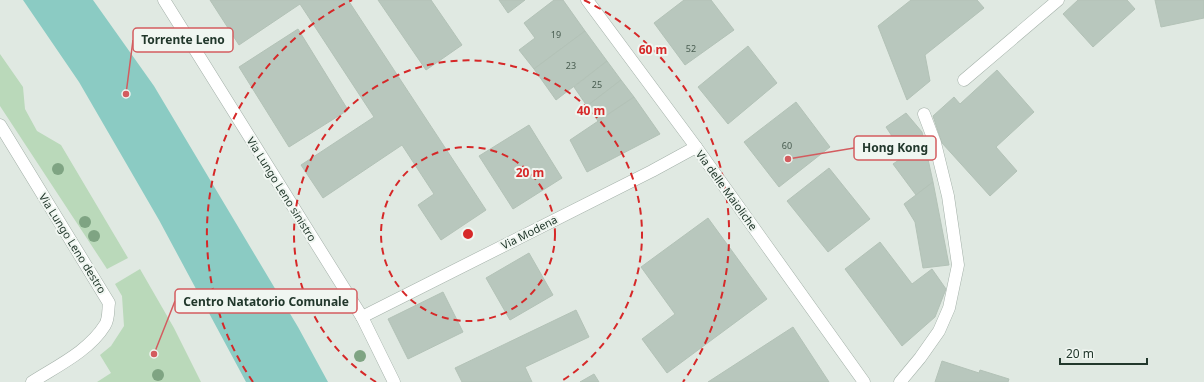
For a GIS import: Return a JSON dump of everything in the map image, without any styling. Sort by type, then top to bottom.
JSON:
[{"type":"street","name":"Via Lungo Leno sinistro","points":[[164,0],[362,317],[394,382]]},
{"type":"street","name":"Via delle Maioliche","points":[[587,0],[696,147],[864,382]]},
{"type":"street","points":[[964,80],[1058,0]]},
{"type":"street","points":[[900,382],[920,358],[939,331],[949,308],[958,265],[948,196],[934,143],[924,114]]},
{"type":"street","name":"Via Lungo Leno destro","points":[[0,126],[109,303],[106,323],[94,339],[78,354],[32,382]]},
{"type":"street","name":"Via Modena","points":[[362,317],[652,171],[696,147]]},
{"type":"green space","points":[[0,54],[23,87],[25,109],[37,131],[61,145],[128,258],[107,269],[0,106]]},
{"type":"green space","points":[[140,269],[174,328],[201,382],[97,382],[111,373],[100,355],[111,346],[124,326],[122,296],[115,284]]},
{"type":"water","points":[[23,0],[93,0],[154,86],[298,327],[328,382],[246,382],[159,220],[79,82]]},
{"type":"building","points":[[210,0],[348,0],[486,210],[441,240],[418,205],[434,194],[402,145],[323,198],[301,165],[374,117],[300,4],[239,45]]},
{"type":"building","points":[[378,0],[431,0],[462,45],[426,70]]},
{"type":"building","points":[[499,0],[525,0],[508,13]]},
{"type":"building","points":[[554,0],[563,0],[585,31],[534,69],[519,50],[535,38],[524,23]]},
{"type":"building","points":[[684,0],[711,0],[734,30],[685,65],[654,23]]},
{"type":"building","points":[[911,0],[977,0],[984,8],[925,55],[930,81],[907,100],[878,26]]},
{"type":"building","points":[[1078,0],[1127,0],[1135,9],[1093,47],[1063,14]]},
{"type":"building","points":[[1155,0],[1204,0],[1204,18],[1161,27]]},
{"type":"building","points":[[298,29],[348,110],[289,147],[239,67]]},
{"type":"building","points":[[585,31],[607,61],[556,100],[534,69]]},
{"type":"building","points":[[748,46],[777,83],[728,124],[698,87]]},
{"type":"building","points":[[607,61],[621,80],[587,106],[574,87]]},
{"type":"building","points":[[997,70],[1034,112],[996,147],[1017,171],[990,196],[942,143],[933,116],[954,97],[960,104]]},
{"type":"building","points":[[621,80],[634,97],[598,121],[587,106]]},
{"type":"building","points":[[634,97],[660,134],[587,172],[570,140]]},
{"type":"building","points":[[796,102],[830,147],[779,187],[744,142]]},
{"type":"building","points":[[906,113],[922,132],[933,182],[916,195],[893,164],[905,156],[886,127]]},
{"type":"building","points":[[529,125],[562,178],[513,209],[479,156]]},
{"type":"building","points":[[829,168],[870,219],[828,252],[787,201]]},
{"type":"building","points":[[933,182],[949,265],[923,268],[915,222],[904,204]]},
{"type":"building","points":[[708,218],[767,299],[667,373],[642,339],[675,314],[641,267]]},
{"type":"building","points":[[880,242],[912,284],[932,269],[946,289],[935,317],[902,346],[845,269]]},
{"type":"building","points":[[529,253],[553,295],[510,320],[486,278]]},
{"type":"building","points":[[443,292],[463,332],[408,359],[388,319]]},
{"type":"building","points":[[576,310],[589,337],[525,367],[532,382],[462,382],[455,368]]},
{"type":"building","points":[[793,327],[829,382],[708,382]]},
{"type":"building","points":[[942,361],[979,373],[980,370],[1009,379],[1008,382],[935,382]]},
{"type":"building","points":[[594,374],[599,382],[580,382]]},
{"type":"place","name":"Torrente Leno","points":[[126,94]]},
{"type":"place","name":"Hong Kong","points":[[788,159]]},
{"type":"place","name":"Centro Natatorio Comunale","points":[[154,354]]}]
